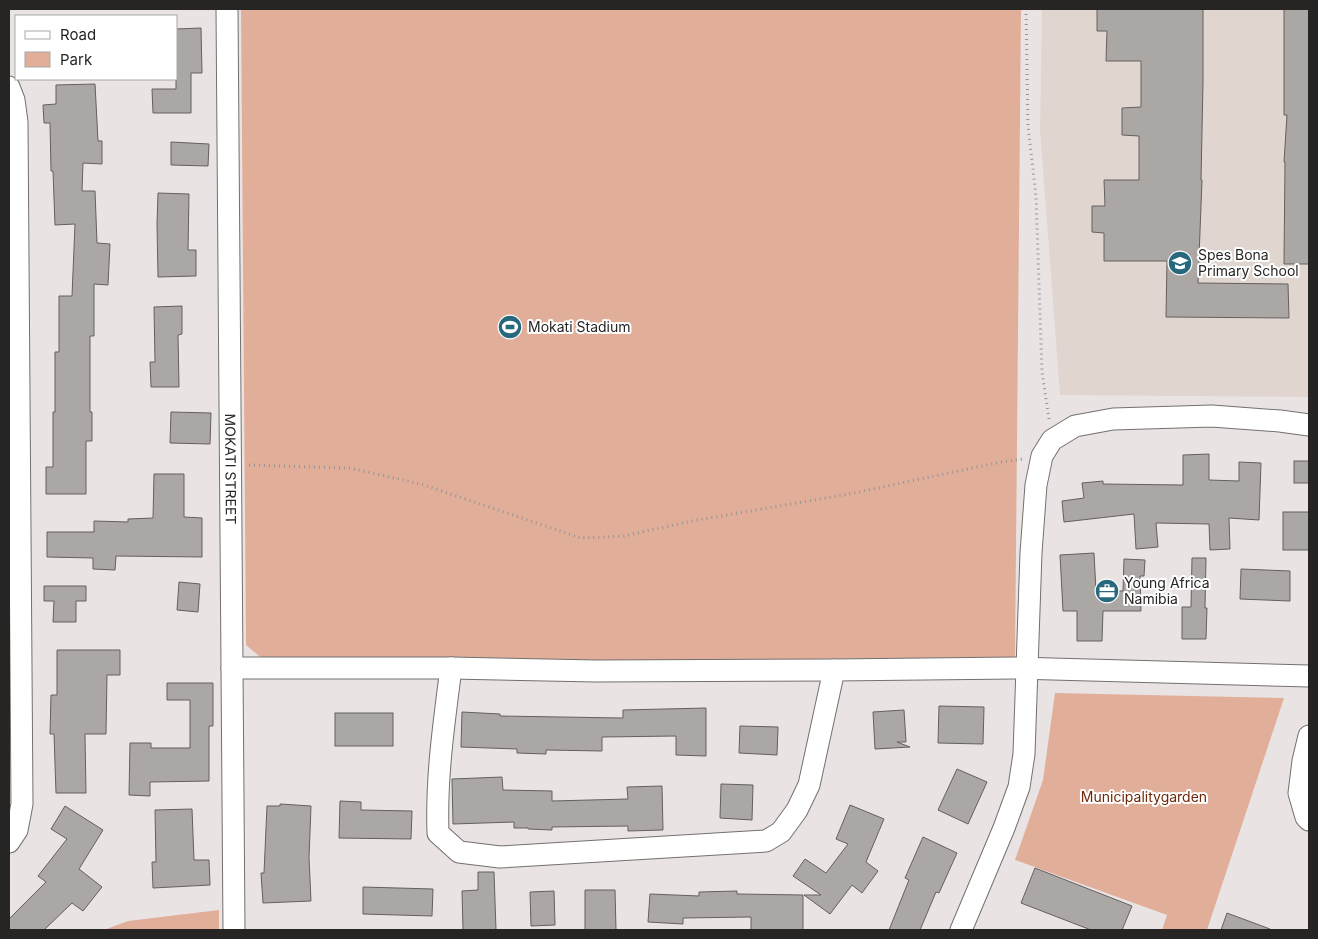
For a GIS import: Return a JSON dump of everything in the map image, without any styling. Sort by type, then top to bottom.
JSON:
[{"type":"street","name":"MOKATI STREET","points":[[227,9],[234,930]]},
{"type":"street","points":[[9,87],[14,100],[17,122],[22,804],[16,830],[9,842]]},
{"type":"street","points":[[961,930],[1004,828],[1019,787],[1024,754],[1031,553],[1036,485],[1047,448],[1075,426],[1113,419],[1212,416],[1309,425]]},
{"type":"street","points":[[232,668],[451,668],[596,671],[1028,668],[1309,676]]},
{"type":"street","points":[[451,668],[442,735],[437,802],[438,833],[459,852],[500,857],[766,841],[781,832],[797,810],[809,785],[834,670]]},
{"type":"street","points":[[1309,736],[1303,761],[1299,793],[1306,817],[1309,820]]},
{"type":"path","points":[[231,465],[349,468],[421,484],[580,538],[624,536],[692,521],[848,494],[1000,462],[1047,448],[1042,372],[1036,197],[1028,125],[1026,9]]},
{"type":"shaded area","name":"Spes Bona Primary School","points":[[1042,9],[1309,9],[1309,397],[1060,395],[1040,130]]},
{"type":"green space","points":[[241,9],[1021,9],[1015,657],[594,661],[265,661],[246,645]]},
{"type":"green space","name":"Municipalitygarden","points":[[1055,693],[1284,698],[1207,930],[1162,930],[1167,915],[1015,860],[1043,780]]},
{"type":"green space","points":[[219,910],[219,930],[104,930],[128,921]]},
{"type":"building","points":[[1097,9],[1203,9],[1202,180],[1198,283],[1288,284],[1289,318],[1166,317],[1167,261],[1104,261],[1104,233],[1092,232],[1092,206],[1105,206],[1104,180],[1139,180],[1139,136],[1122,135],[1122,108],[1141,107],[1141,61],[1106,61],[1107,31],[1097,31]]},
{"type":"building","points":[[1284,9],[1309,9],[1309,264],[1284,264],[1284,162],[1287,115],[1284,115]]},
{"type":"building","points":[[201,28],[202,73],[191,73],[191,113],[153,113],[152,89],[176,89],[176,80],[178,80],[178,29]]},
{"type":"building","points":[[95,84],[98,141],[102,141],[102,164],[83,163],[82,191],[95,191],[97,243],[110,244],[108,285],[94,284],[94,336],[90,336],[92,441],[86,441],[86,494],[46,494],[46,467],[53,467],[55,352],[59,352],[59,296],[72,296],[75,224],[55,225],[50,123],[44,123],[43,105],[56,104],[56,85]]},
{"type":"building","points":[[171,142],[209,144],[208,166],[171,165]]},
{"type":"building","points":[[158,193],[189,194],[188,250],[196,250],[196,276],[158,277]]},
{"type":"building","points":[[182,306],[182,334],[178,335],[179,387],[151,387],[150,362],[155,362],[154,307]]},
{"type":"building","points":[[171,412],[211,413],[210,444],[170,443]]},
{"type":"building","points":[[1209,454],[1209,480],[1239,481],[1239,462],[1261,463],[1259,520],[1229,518],[1230,549],[1210,550],[1209,524],[1156,523],[1158,547],[1136,549],[1134,514],[1064,522],[1062,501],[1084,498],[1082,483],[1103,481],[1103,484],[1183,485],[1183,455]]},
{"type":"building","points":[[1294,461],[1309,461],[1309,483],[1294,483]]},
{"type":"building","points":[[154,474],[184,474],[184,517],[202,518],[202,557],[116,556],[115,570],[93,569],[93,558],[47,557],[47,532],[94,532],[94,521],[128,522],[128,519],[153,518]]},
{"type":"building","points":[[1283,512],[1309,512],[1309,550],[1283,550]]},
{"type":"building","points":[[1094,553],[1096,591],[1123,591],[1124,559],[1145,560],[1144,576],[1140,576],[1141,611],[1103,611],[1102,641],[1077,641],[1077,611],[1063,611],[1060,555]]},
{"type":"building","points":[[1192,558],[1206,558],[1206,639],[1182,639],[1182,607],[1191,607]]},
{"type":"building","points":[[1241,569],[1290,571],[1290,601],[1240,599]]},
{"type":"building","points":[[179,582],[200,584],[198,612],[177,610]]},
{"type":"building","points":[[44,586],[86,586],[86,601],[76,601],[76,622],[53,622],[54,601],[44,601]]},
{"type":"building","points":[[57,650],[120,650],[120,675],[107,675],[106,734],[85,734],[86,793],[56,793],[54,734],[50,734],[51,695],[57,695]]},
{"type":"building","points":[[167,683],[213,683],[213,726],[209,726],[209,781],[150,782],[150,796],[129,795],[130,743],[151,743],[151,748],[190,748],[190,700],[167,700]]},
{"type":"building","points":[[939,706],[984,707],[983,744],[938,743]]},
{"type":"building","points":[[706,708],[706,756],[676,755],[676,736],[602,737],[602,751],[546,750],[546,754],[517,753],[517,749],[461,747],[462,712],[500,714],[500,716],[623,718],[623,710]]},
{"type":"building","points":[[904,710],[906,742],[897,742],[910,747],[875,749],[873,712]]},
{"type":"building","points":[[335,713],[393,713],[393,746],[335,746]]},
{"type":"building","points":[[740,726],[778,727],[777,755],[739,753]]},
{"type":"building","points":[[957,769],[987,782],[968,824],[938,810]]},
{"type":"building","points":[[502,777],[503,790],[552,791],[552,801],[628,799],[627,787],[662,786],[663,830],[628,831],[628,826],[552,827],[552,830],[528,829],[514,828],[514,822],[453,824],[452,779]]},
{"type":"building","points":[[721,784],[753,785],[752,820],[720,818]]},
{"type":"building","points":[[340,801],[361,802],[361,810],[412,811],[411,839],[339,838]]},
{"type":"building","points":[[280,804],[311,806],[309,858],[311,901],[263,903],[261,873],[264,873],[267,806],[280,806]]},
{"type":"building","points":[[850,805],[884,819],[866,862],[878,871],[862,893],[852,885],[830,914],[804,895],[821,895],[793,876],[805,859],[826,873],[848,844],[836,839]]},
{"type":"building","points":[[65,806],[103,830],[79,869],[102,887],[83,911],[72,903],[44,930],[9,930],[9,919],[46,882],[38,876],[67,839],[51,829]]},
{"type":"building","points":[[192,809],[194,860],[209,860],[210,885],[153,888],[152,862],[156,862],[155,810]]},
{"type":"building","points":[[923,837],[957,853],[939,893],[936,892],[920,930],[889,930],[909,880],[905,878]]},
{"type":"building","points":[[1035,868],[1132,906],[1122,930],[1091,930],[1021,903]]},
{"type":"building","points":[[478,872],[494,872],[496,930],[463,930],[462,891],[478,890]]},
{"type":"building","points":[[363,887],[433,889],[432,916],[363,914]]},
{"type":"building","points":[[585,890],[615,890],[616,930],[585,930]]},
{"type":"building","points":[[554,891],[555,925],[531,926],[530,892]]},
{"type":"building","points":[[737,891],[737,894],[803,895],[803,930],[751,930],[751,917],[683,918],[683,924],[648,922],[650,894],[699,896],[699,892]]},
{"type":"building","points":[[1227,913],[1270,929],[1270,930],[1221,930]]},
{"type":"place","name":"Spes Bona Primary School","points":[[1180,263]]},
{"type":"place","name":"Mokati Stadium","points":[[510,327]]},
{"type":"place","name":"Young Africa Namibia","points":[[1107,591]]}]
